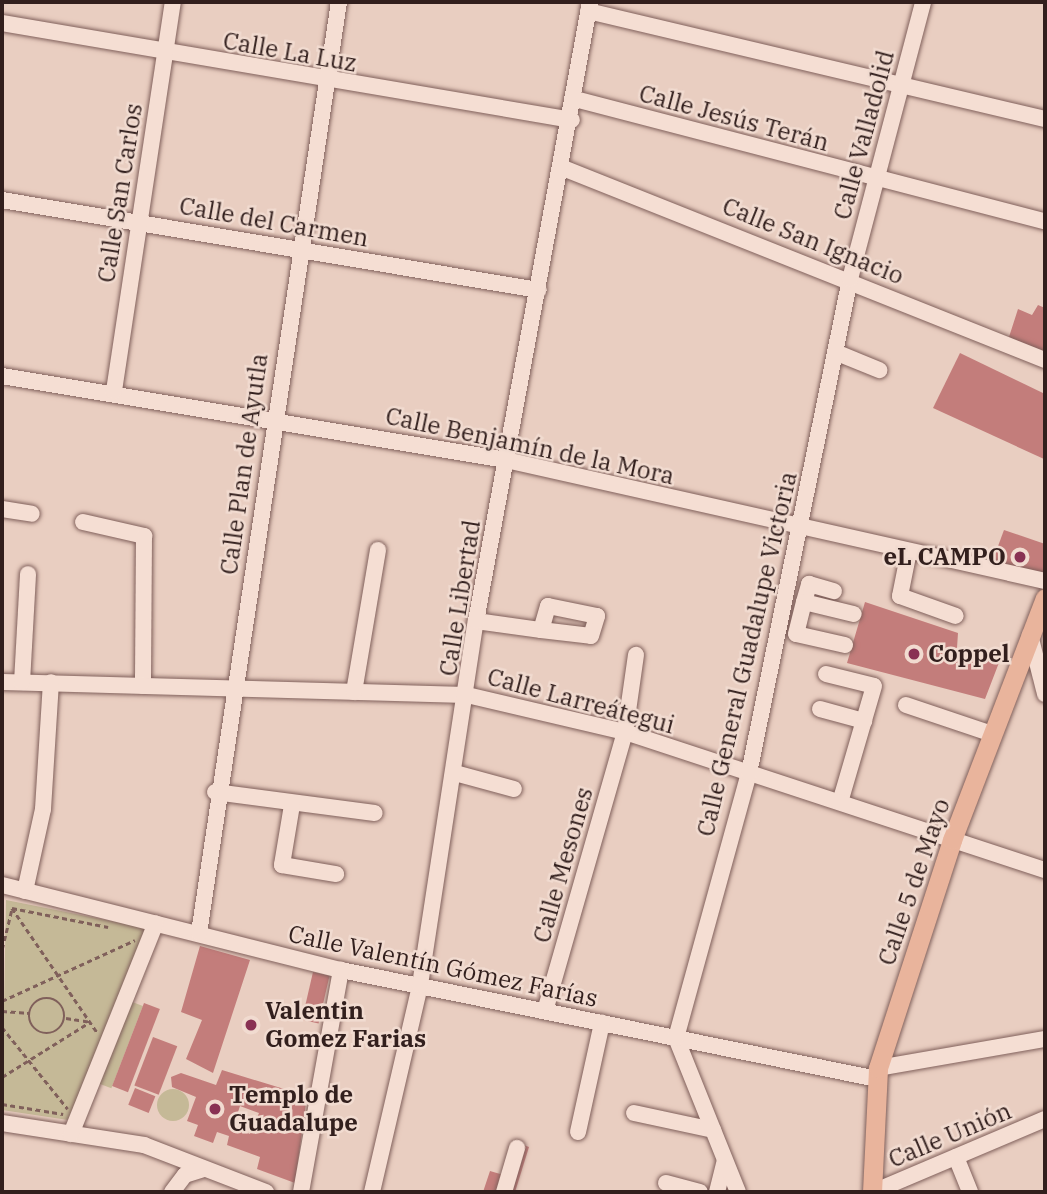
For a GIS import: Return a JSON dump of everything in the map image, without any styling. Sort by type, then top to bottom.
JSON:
[{"type":"main road","name":"Calle 5 de Mayo","points":[[872,1192],[877,1074],[952,840],[1045,598]]},
{"type":"street","name":"Calle San Carlos","points":[[114,391],[136,222],[173,2]]},
{"type":"street","name":"Calle Plan de Ayutla","points":[[199,933],[215,792],[234,687],[298,249],[339,2]]},
{"type":"street","name":"Calle Valladolid","points":[[850,279],[923,2]]},
{"type":"street","points":[[589,6],[1045,119]]},
{"type":"street","name":"Calle Libertad","points":[[372,1192],[420,985],[467,695],[476,621],[538,290],[564,168],[589,6]]},
{"type":"street","name":"Calle La Luz","points":[[2,23],[166,54],[572,120]]},
{"type":"street","name":"Calle Jesús Terán","points":[[575,99],[1045,221]]},
{"type":"street","name":"Calle San Ignacio","points":[[564,168],[850,279],[1045,360]]},
{"type":"street","name":"Calle del Carmen","points":[[2,200],[538,290]]},
{"type":"street","name":"Calle General Guadalupe Victoria","points":[[676,1038],[749,772],[850,279]]},
{"type":"street","points":[[835,352],[879,370]]},
{"type":"street","name":"Calle Benjamín de la Mora","points":[[2,376],[114,391],[506,460],[1045,581]]},
{"type":"street","points":[[2,509],[32,514]]},
{"type":"street","points":[[83,522],[144,536],[143,686]]},
{"type":"street","points":[[354,692],[378,551]]},
{"type":"street","points":[[909,551],[900,596],[956,616]]},
{"type":"street","points":[[22,682],[28,574]]},
{"type":"street","points":[[834,591],[809,584],[796,634],[845,645]]},
{"type":"street","points":[[782,611],[803,609],[853,614]]},
{"type":"street","points":[[476,621],[541,630]]},
{"type":"street","points":[[1030,635],[1045,694]]},
{"type":"street","name":"Calle Mesones","points":[[545,1011],[625,732],[636,655]]},
{"type":"street","points":[[826,674],[874,685],[840,802]]},
{"type":"street","name":"Calle Larreátegui","points":[[2,682],[467,695],[625,732],[1045,870]]},
{"type":"street","points":[[25,891],[43,809],[51,682]]},
{"type":"street","points":[[906,705],[992,734]]},
{"type":"street","points":[[820,709],[864,721]]},
{"type":"street","points":[[455,773],[514,789]]},
{"type":"street","points":[[215,792],[292,805],[374,813]]},
{"type":"street","points":[[292,805],[282,865],[336,874]]},
{"type":"street","name":"Calle Valentín Gómez Farías","points":[[2,887],[199,933],[341,970],[676,1038],[877,1074]]},
{"type":"street","points":[[71,1134],[156,923]]},
{"type":"street","points":[[301,1192],[341,970]]},
{"type":"street","points":[[578,1132],[602,1023]]},
{"type":"street","points":[[676,1038],[738,1192]]},
{"type":"street","points":[[877,1074],[1045,1040]]},
{"type":"street","points":[[634,1113],[713,1130]]},
{"type":"street","name":"Calle Unión","points":[[872,1192],[1045,1119]]},
{"type":"street","points":[[2,1123],[144,1145],[266,1192]]},
{"type":"street","points":[[504,1192],[517,1148]]},
{"type":"street","points":[[956,1157],[970,1192]]},
{"type":"street","points":[[717,1192],[725,1161]]},
{"type":"street","points":[[172,1192],[185,1175],[204,1169]]},
{"type":"street","points":[[666,1184],[700,1192]]},
{"type":"path","points":[[12,908],[120,930]]},
{"type":"path","points":[[2,949],[12,908]]},
{"type":"path","points":[[12,908],[104,1042]]},
{"type":"path","points":[[2,1002],[56,972],[146,935],[133,933]]},
{"type":"path","points":[[64,1018],[57,1031],[46,1034],[32,1025],[30,1013],[40,1000],[51,999],[64,1018],[90,1022]]},
{"type":"path","points":[[2,1011],[30,1013]]},
{"type":"path","points":[[2,1077],[90,1022]]},
{"type":"path","points":[[2,1027],[74,1116]]},
{"type":"path","points":[[2,1104],[74,1116]]},
{"type":"path","points":[[74,1116],[79,1104]]},
{"type":"shaded area","points":[[6,900],[146,928],[68,1120],[2,1110]]},
{"type":"shaded area","points":[[127,1000],[143,1006],[111,1088],[95,1082]]},
{"type":"shaded area","points":[[173,1089],[184,1094],[189,1105],[184,1116],[173,1121],[162,1116],[157,1105],[162,1094]]},
{"type":"building","points":[[1038,305],[1045,308],[1045,355],[1009,337],[1018,309],[1032,315]]},
{"type":"building","points":[[960,353],[1045,394],[1044,459],[933,408]]},
{"type":"building","name":"eL CAMPO","points":[[1004,530],[1045,544],[1045,573],[991,565]]},
{"type":"building","name":"Coppel","points":[[865,602],[958,633],[957,648],[1000,660],[985,699],[847,663]]},
{"type":"building","points":[[200,946],[250,960],[213,1073],[186,1059],[202,1020],[181,1012]]},
{"type":"building","points":[[313,972],[330,976],[319,1024],[302,1020]]},
{"type":"building","points":[[144,1003],[160,1009],[128,1092],[112,1086]]},
{"type":"building","points":[[153,1037],[177,1046],[159,1095],[134,1086]]},
{"type":"building","points":[[222,1070],[307,1096],[295,1183],[257,1169],[260,1157],[227,1145],[229,1136],[217,1132],[213,1143],[194,1136],[198,1125],[187,1121],[196,1097],[172,1087],[171,1077],[181,1073],[216,1085]],"holes":[[[240,1106],[259,1113],[250,1134],[233,1127]]]},
{"type":"building","points":[[135,1088],[155,1096],[149,1113],[128,1105]]},
{"type":"building","points":[[521,1144],[529,1147],[515,1192],[507,1192]]},
{"type":"building","points":[[490,1171],[507,1176],[502,1192],[483,1192]]},
{"type":"place","name":"eL CAMPO","points":[[1020,557]]},
{"type":"place","name":"Coppel","points":[[914,654]]},
{"type":"place","name":"Valentin Gomez Farias","points":[[251,1025]]},
{"type":"place","name":"Templo de Guadalupe","points":[[215,1109]]}]
